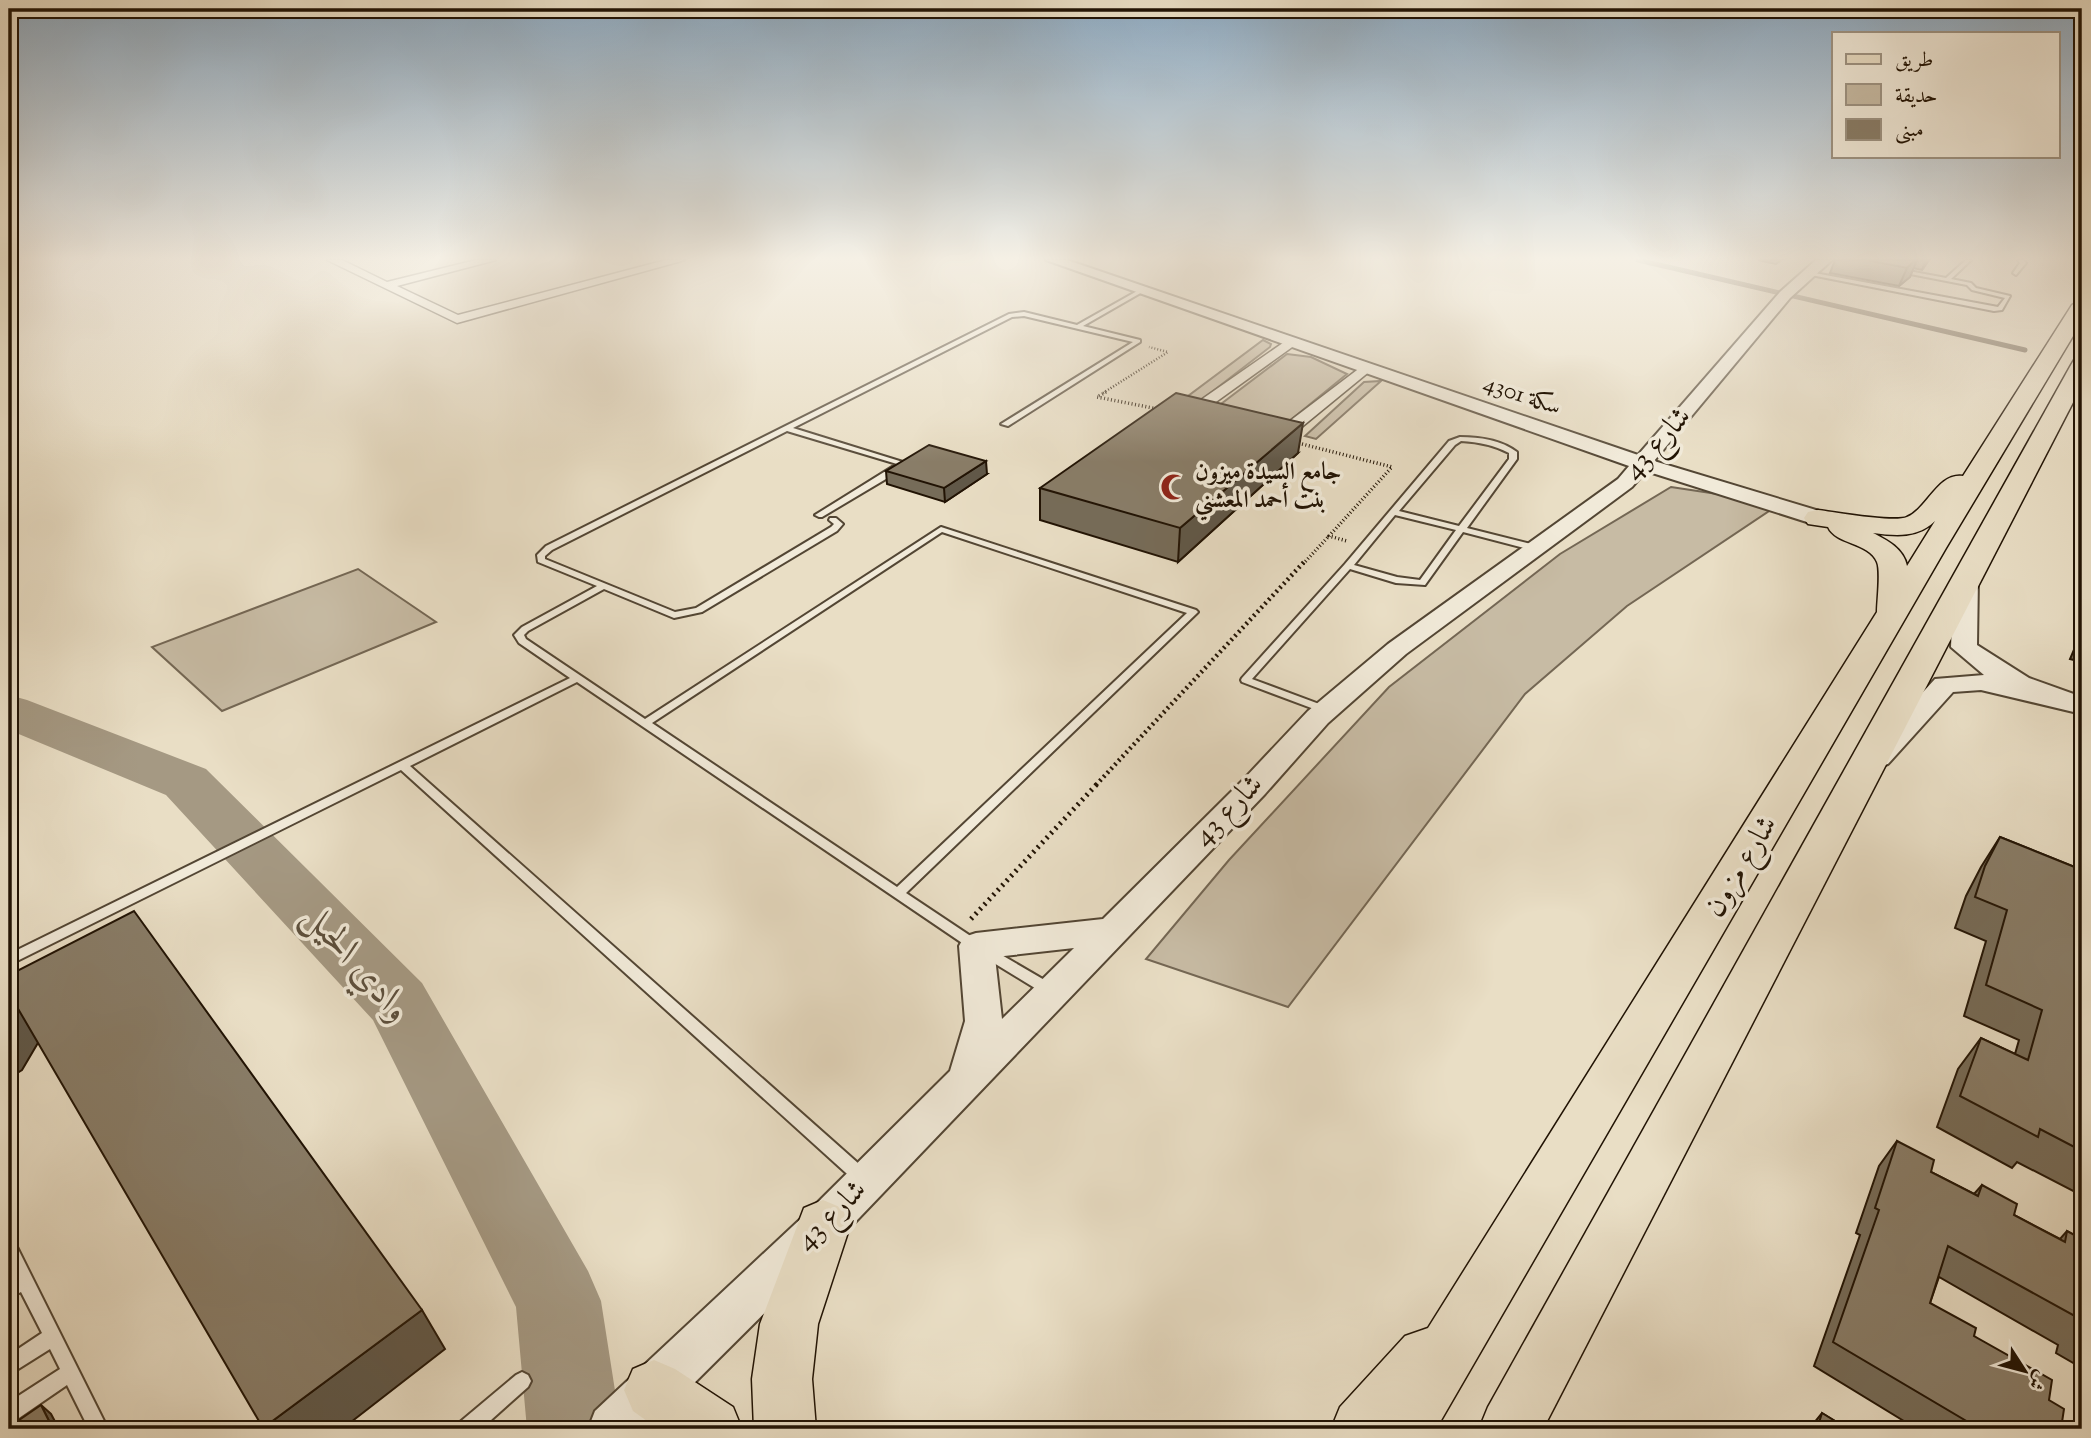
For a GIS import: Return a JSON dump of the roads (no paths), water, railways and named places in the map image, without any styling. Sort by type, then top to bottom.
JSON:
[{"type":"main road","name":"شارع مزون","points":[[1401,1429],[2068,327]]},
{"type":"main road","name":"شارع مزون","points":[[1510,1429],[2082,365]]},
{"type":"main road","points":[[1818,518],[1893,527],[1914,524],[1992,452]]},
{"type":"main road","points":[[1818,518],[1880,547],[1892,561],[1893,617]]},
{"type":"main road","points":[[785,1429],[782,1379],[789,1325],[823,1226]]},
{"type":"main road","points":[[1362,1429],[1485,1291]]},
{"type":"main road","points":[[634,1410],[711,1429]]},
{"type":"street","name":"سكة 4301","points":[[1247,327],[1643,464],[1818,518]]},
{"type":"street","name":"شارع 43","points":[[634,1410],[823,1226],[1326,710],[1397,649],[1625,483],[1758,327]]},
{"type":"street","points":[[1216,420],[1190,414],[1290,342]]},
{"type":"street","points":[[1255,429],[1280,436],[1365,368]]},
{"type":"street","points":[[1966,577],[1964,647],[1987,667],[2048,696]]},
{"type":"street","points":[[1857,781],[1945,685],[1981,682],[2082,706]]},
{"type":"street","points":[[967,1077],[984,1021],[967,939],[1110,931]]},
{"type":"lane","points":[[833,520],[839,524],[834,529],[699,610],[686,615],[674,615],[541,560],[541,555],[549,548],[987,327]]},
{"type":"lane","points":[[1005,424],[1138,341],[1084,327]]},
{"type":"lane","points":[[786,428],[902,463],[898,468],[819,515]]},
{"type":"lane","points":[[1326,710],[1246,680],[1348,566],[1452,443],[1460,439],[1474,439],[1501,445],[1513,452],[1513,459],[1422,583],[1396,580],[1348,566]]},
{"type":"lane","points":[[1393,512],[1536,548]]},
{"type":"lane","points":[[645,723],[941,529],[1193,612],[898,893]]},
{"type":"lane","points":[[604,586],[519,635],[522,641],[967,939],[1051,992]]},
{"type":"lane","points":[[9,960],[578,678]]},
{"type":"lane","points":[[402,765],[867,1181]]},
{"type":"lane","points":[[9,1249],[99,1429]]},
{"type":"lane","points":[[9,1290],[24,1280]]},
{"type":"lane","points":[[9,1365],[53,1336]]},
{"type":"lane","points":[[9,1413],[71,1372]]},
{"type":"lane","points":[[467,1429],[522,1381]]},
{"type":"waterway","points":[[1927,327],[2025,350]]},
{"type":"waterway","name":"وادي الحيل","points":[[9,711],[186,782],[398,1002],[558,1301],[574,1429]]},
{"type":"place","name":"جامع السيدة ميزون بنت أحمد المعشني","points":[[1174,487]]}]
